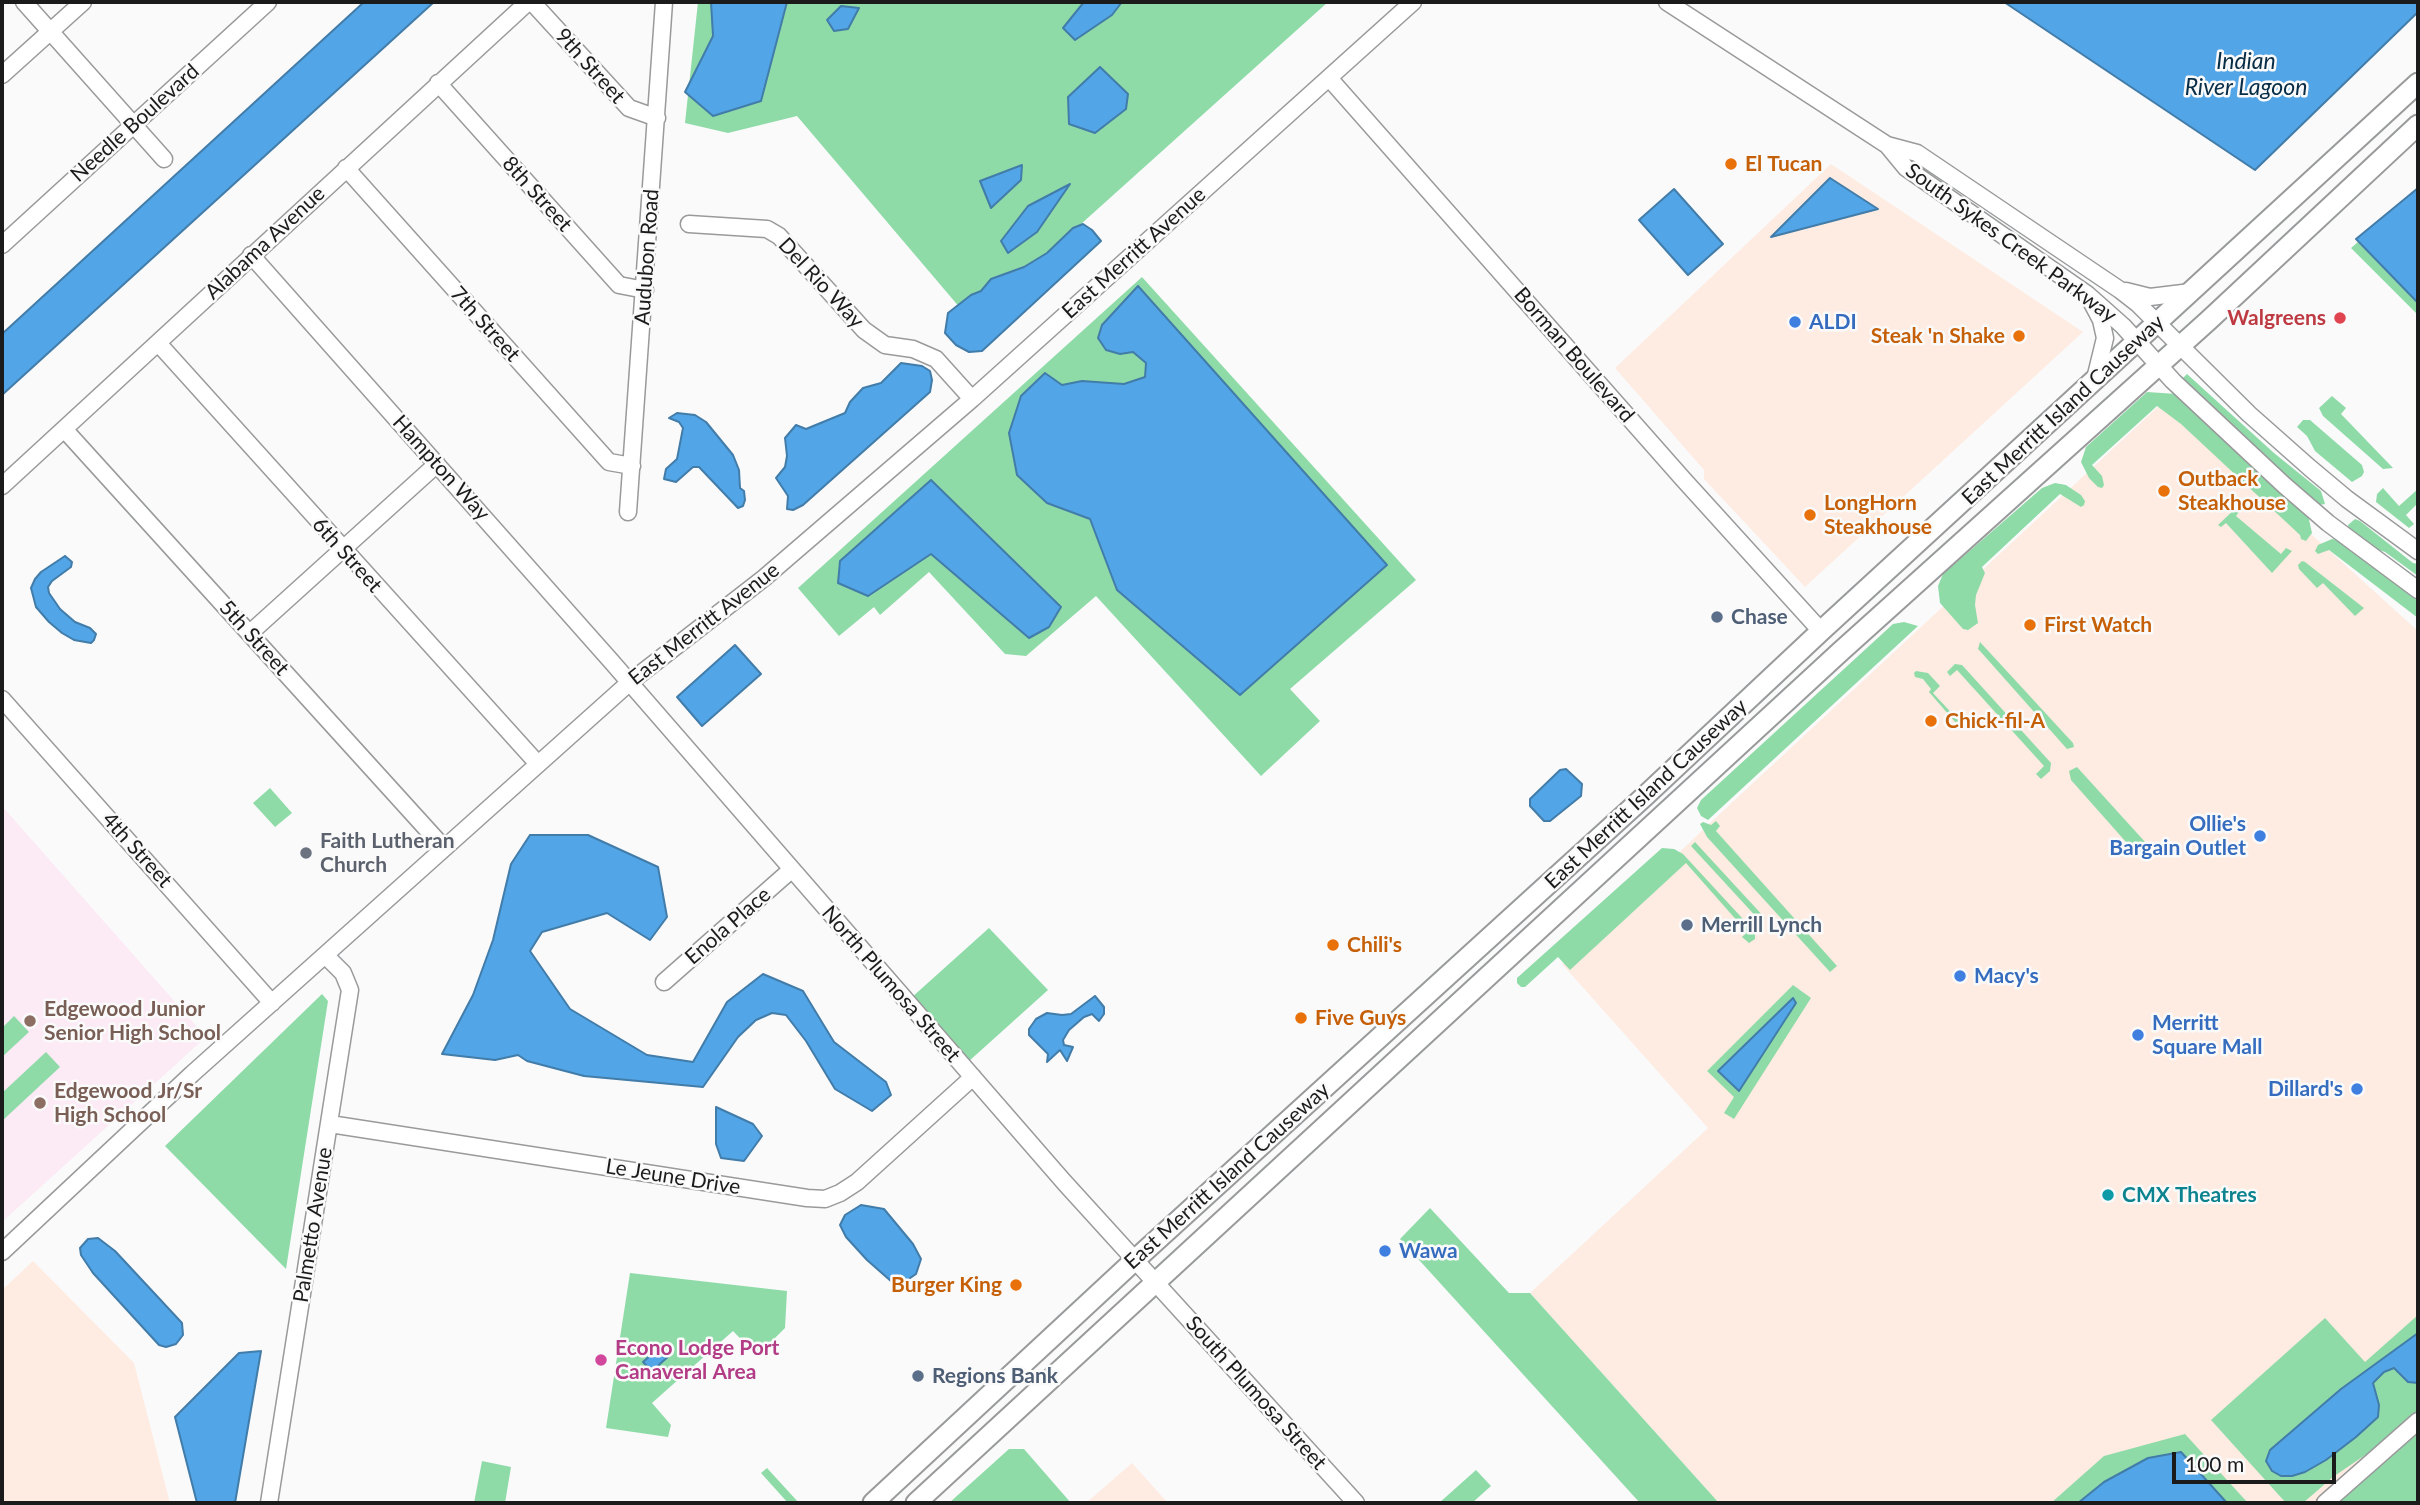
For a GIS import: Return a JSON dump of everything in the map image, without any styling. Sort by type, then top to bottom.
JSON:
[{"type":"main road","name":"East Merritt Island Causeway","points":[[873,1503],[2418,83]]},
{"type":"main road","name":"East Merritt Island Causeway","points":[[916,1503],[2418,125]]},
{"type":"main road","points":[[1907,591],[1916,562],[1970,496]]},
{"type":"main road","points":[[1788,701],[1822,656],[1825,645],[1821,631]]},
{"type":"main road","points":[[1399,1059],[1400,1043],[1405,1032],[1418,1018],[1435,987]]},
{"type":"main road","points":[[1326,1127],[1362,1078],[1368,1064],[1366,1050]]},
{"type":"street","points":[[24,2],[164,159]]},
{"type":"street","points":[[2,75],[83,2]]},
{"type":"street","name":"Needle Boulevard","points":[[2,245],[268,2]]},
{"type":"street","name":"Alabama Avenue","points":[[2,486],[438,83],[530,2]]},
{"type":"street","name":"9th Street","points":[[530,2],[629,108],[657,118]]},
{"type":"street","name":"Audubon Road","points":[[628,512],[664,2]]},
{"type":"street","name":"East Merritt Avenue","points":[[2,1252],[192,1074],[630,682],[764,578],[972,399],[1413,2]]},
{"type":"street","points":[[1667,2],[1887,145],[1917,153],[2120,290],[2181,344],[2249,414],[2310,468],[2350,502],[2418,551]]},
{"type":"street","name":"Borman Boulevard","points":[[1329,78],[1821,631]]},
{"type":"street","name":"8th Street","points":[[438,83],[619,285],[645,290]]},
{"type":"street","name":"South Sykes Creek Parkway","points":[[1887,145],[1906,168],[2087,294],[2123,326],[2157,365],[2238,443],[2328,523],[2418,590]]},
{"type":"street","name":"7th Street","points":[[346,168],[609,462],[632,466]]},
{"type":"street","name":"Del Rio Way","points":[[689,224],[766,229],[779,236],[864,330],[886,345],[914,349],[936,359],[972,399]]},
{"type":"street","name":"Hampton Way","points":[[251,255],[630,682]]},
{"type":"street","points":[[2120,290],[2150,297],[2191,292]]},
{"type":"street","points":[[2087,294],[2101,320],[2105,338],[2095,379]]},
{"type":"street","name":"6th Street","points":[[158,343],[341,549],[538,764]]},
{"type":"street","name":"5th Street","points":[[64,429],[444,848]]},
{"type":"street","points":[[250,633],[438,464]]},
{"type":"street","name":"North Plumosa Street","points":[[630,682],[791,870],[1157,1282]]},
{"type":"street","name":"4th Street","points":[[2,699],[272,1003]]},
{"type":"street","name":"Enola Place","points":[[664,982],[791,870]]},
{"type":"street","name":"Palmetto Avenue","points":[[274,1502],[350,990],[343,973],[325,955]]},
{"type":"street","name":"Le Jeune Drive","points":[[330,1124],[825,1199],[840,1194],[858,1182],[973,1077]]},
{"type":"street","name":"South Plumosa Street","points":[[1157,1282],[1356,1503]]},
{"type":"street","points":[[2325,1503],[2418,1420]]},
{"type":"shaded area","points":[[1831,164],[2083,332],[1805,587],[1704,479],[1704,470],[1615,368]]},
{"type":"shaded area","points":[[2161,404],[2183,418],[2418,631],[2418,1421],[2325,1503],[1719,1503],[1530,1293],[1708,1128],[1562,964]]},
{"type":"shaded area","points":[[2,806],[206,1037],[2,1222]]},
{"type":"shaded area","points":[[33,1261],[134,1363],[170,1503],[2,1503],[2,1290]]},
{"type":"shaded area","points":[[1132,1463],[1168,1503],[1086,1503]]},
{"type":"green space","points":[[698,2],[1328,2],[972,322],[797,116],[728,133],[685,123]]},
{"type":"green space","points":[[2358,242],[2418,304],[2418,317],[2351,248]]},
{"type":"green space","points":[[1142,277],[1416,580],[1290,689],[1320,721],[1261,776],[1096,596],[1026,656],[1005,654],[929,572],[880,615],[874,607],[839,636],[798,588]]},
{"type":"green space","points":[[2187,374],[2274,453],[2321,491],[2325,504],[2319,505],[2311,500],[2196,393],[2183,378]]},
{"type":"green space","points":[[2147,392],[2177,394],[2308,515],[2312,533],[2306,541],[2181,424],[2157,406],[2092,465],[2102,476],[2104,485],[2102,488],[2098,487],[2089,478],[2081,462],[2086,447]]},
{"type":"green space","points":[[2332,396],[2346,408],[2341,414],[2393,468],[2383,469],[2323,416],[2319,408]]},
{"type":"green space","points":[[2303,420],[2310,420],[2362,465],[2362,476],[2352,482],[2315,451],[2307,436],[2297,427]]},
{"type":"green space","points":[[2055,483],[2066,485],[2081,495],[2085,501],[2084,505],[2081,507],[2060,494],[1982,567],[1985,573],[1975,605],[1978,623],[1968,630],[1963,629],[1940,603],[1938,586],[1943,574],[2042,488]]},
{"type":"green space","points":[[2383,488],[2399,506],[2418,489],[2418,503],[2406,515],[2414,524],[2409,528],[2376,502],[2377,494]]},
{"type":"green space","points":[[2237,507],[2241,509],[2236,516],[2281,554],[2286,548],[2292,551],[2272,573],[2226,523],[2221,527],[2218,525]]},
{"type":"green space","points":[[2355,519],[2418,564],[2418,576],[2349,531],[2348,525]]},
{"type":"green space","points":[[2332,539],[2340,540],[2418,601],[2418,618],[2329,550],[2318,554],[2315,551],[2318,545]]},
{"type":"green space","points":[[2302,561],[2364,608],[2355,616],[2323,583],[2317,588],[2299,569],[2298,565]]},
{"type":"green space","points":[[1904,622],[1918,626],[1708,820],[1701,816],[1697,808],[1701,800],[1893,624]]},
{"type":"green space","points":[[1980,642],[2074,747],[2067,749],[1978,649]]},
{"type":"green space","points":[[1955,664],[1962,665],[2051,763],[2050,771],[2041,779],[2036,774],[2044,766],[1957,670],[1950,676],[1947,672]]},
{"type":"green space","points":[[1916,671],[1928,673],[1940,686],[1933,693],[1959,721],[1956,723],[1929,692],[1931,689],[1923,679],[1915,677]]},
{"type":"green space","points":[[2077,767],[2146,843],[2145,851],[2137,854],[2071,780],[2069,771]]},
{"type":"green space","points":[[270,788],[292,813],[275,827],[253,803]]},
{"type":"green space","points":[[1716,821],[1720,826],[1716,831],[1837,966],[1830,972],[1707,837],[1700,824],[1703,822],[1711,825]]},
{"type":"green space","points":[[1695,842],[1765,918],[1761,922],[1691,846]]},
{"type":"green space","points":[[1662,848],[1674,849],[1683,854],[1755,932],[1755,939],[1749,943],[1742,937],[1747,932],[1686,863],[1570,970],[1558,957],[1525,987],[1517,983],[1517,978]]},
{"type":"green space","points":[[989,928],[1048,990],[968,1062],[911,998]]},
{"type":"green space","points":[[1793,985],[1811,998],[1734,1119],[1724,1113],[1734,1097],[1707,1071]]},
{"type":"green space","points":[[322,994],[328,1001],[286,1269],[165,1146]]},
{"type":"green space","points":[[14,1016],[29,1032],[2,1057],[2,1028]]},
{"type":"green space","points":[[46,1052],[60,1067],[2,1121],[2,1093]]},
{"type":"green space","points":[[1430,1208],[1509,1293],[1530,1293],[1719,1503],[1640,1503],[1400,1239]]},
{"type":"green space","points":[[630,1273],[787,1291],[785,1328],[757,1356],[733,1331],[652,1403],[671,1425],[668,1437],[606,1428]]},
{"type":"green space","points":[[2418,1315],[2418,1414],[2396,1434],[2333,1477],[2303,1503],[2286,1503],[2211,1420],[2325,1318],[2365,1362]]},
{"type":"green space","points":[[2418,1430],[2418,1503],[2337,1503]]},
{"type":"green space","points":[[2185,1434],[2248,1503],[2051,1503],[2104,1456]]},
{"type":"green space","points":[[1009,1449],[1024,1449],[1071,1503],[949,1503]]},
{"type":"green space","points":[[482,1461],[511,1467],[505,1503],[474,1503]]},
{"type":"green space","points":[[767,1468],[799,1503],[788,1503],[761,1473]]},
{"type":"green space","points":[[1476,1470],[1491,1486],[1472,1503],[1439,1503]]},
{"type":"water","points":[[364,2],[434,2],[2,395],[2,334]]},
{"type":"water","points":[[711,2],[787,2],[761,101],[713,116],[685,92],[713,36]]},
{"type":"water","points":[[1084,2],[1122,2],[1112,15],[1075,40],[1063,28]]},
{"type":"water","name":"Indian River Lagoon","points":[[2004,2],[2418,2],[2418,12],[2255,170]]},
{"type":"water","points":[[841,6],[859,8],[848,29],[834,31],[827,20]]},
{"type":"water","points":[[1100,67],[1128,94],[1126,109],[1095,133],[1069,124],[1068,97]]},
{"type":"water","points":[[1022,165],[1021,180],[991,208],[980,181]]},
{"type":"water","points":[[1830,178],[1878,209],[1771,237]]},
{"type":"water","points":[[1070,184],[1037,232],[1008,253],[1001,241],[1028,206]]},
{"type":"water","points":[[2418,188],[2418,303],[2356,239]]},
{"type":"water","points":[[1674,189],[1723,244],[1688,275],[1639,220]]},
{"type":"water","points":[[1083,224],[1101,241],[982,351],[969,352],[956,345],[945,333],[948,313],[971,295],[981,291],[991,279],[1024,267],[1047,253],[1073,228]]},
{"type":"water","points":[[1138,286],[1387,565],[1240,695],[1117,590],[1090,519],[1047,503],[1017,475],[1009,433],[1021,396],[1045,373],[1062,385],[1082,381],[1124,384],[1145,377],[1146,363],[1133,352],[1120,354],[1106,350],[1098,338],[1102,325]]},
{"type":"water","points":[[901,363],[922,366],[930,371],[930,392],[803,505],[793,510],[787,509],[788,496],[776,478],[785,467],[785,438],[796,425],[806,429],[845,413],[850,402],[863,388],[881,383]]},
{"type":"water","points":[[677,413],[695,415],[706,422],[733,455],[739,470],[740,488],[744,491],[743,506],[738,508],[699,467],[693,467],[676,482],[664,479],[666,469],[677,459],[683,428],[679,422],[669,418]]},
{"type":"water","points":[[931,480],[1061,607],[1049,627],[1029,638],[931,554],[868,596],[838,583],[840,561]]},
{"type":"water","points":[[65,556],[72,562],[71,567],[52,581],[48,587],[49,593],[60,609],[75,622],[90,628],[96,634],[91,643],[74,640],[62,633],[36,607],[31,588],[35,579]]},
{"type":"water","points":[[735,645],[761,674],[702,726],[677,697]]},
{"type":"water","points":[[1566,769],[1582,784],[1581,796],[1550,821],[1544,821],[1530,806],[1530,799],[1560,770]]},
{"type":"water","points":[[530,835],[588,835],[658,867],[667,917],[650,940],[607,913],[542,932],[530,951],[570,1009],[647,1055],[693,1062],[727,1002],[763,974],[803,991],[834,1042],[886,1082],[891,1095],[872,1111],[835,1089],[806,1041],[786,1015],[772,1013],[756,1020],[738,1037],[703,1087],[584,1076],[527,1061],[518,1055],[495,1060],[442,1054],[473,995],[493,940],[511,864]]},
{"type":"water","points":[[1095,996],[1104,1007],[1104,1014],[1099,1021],[1092,1014],[1084,1017],[1069,1030],[1063,1040],[1064,1045],[1073,1047],[1067,1061],[1060,1050],[1047,1062],[1048,1054],[1029,1035],[1029,1029],[1036,1019],[1047,1013],[1071,1014]]},
{"type":"water","points":[[1793,998],[1796,1003],[1739,1091],[1718,1071]]},
{"type":"water","points":[[716,1107],[753,1124],[762,1136],[744,1161],[721,1158],[716,1144]]},
{"type":"water","points":[[861,1205],[884,1209],[913,1244],[921,1259],[916,1274],[903,1283],[892,1282],[846,1237],[840,1225],[845,1215]]},
{"type":"water","points":[[98,1238],[115,1251],[182,1323],[183,1335],[176,1344],[166,1347],[159,1345],[93,1273],[81,1255],[80,1248],[88,1239]]},
{"type":"water","points":[[2418,1333],[2418,1383],[2408,1382],[2394,1368],[2384,1372],[2373,1383],[2379,1405],[2378,1417],[2356,1437],[2305,1472],[2281,1476],[2272,1471],[2266,1461],[2270,1450],[2341,1389]]},
{"type":"water","points":[[662,1345],[670,1355],[652,1371],[643,1362]]},
{"type":"water","points":[[261,1351],[235,1503],[197,1503],[175,1417],[239,1353]]},
{"type":"water","points":[[2181,1452],[2227,1503],[2078,1503],[2104,1482],[2148,1458]]},
{"type":"place","name":"El Tucan","points":[[1731,164]]},
{"type":"place","name":"Walgreens","points":[[2340,318]]},
{"type":"place","name":"ALDI","points":[[1795,322]]},
{"type":"place","name":"Steak 'n Shake","points":[[2019,336]]},
{"type":"place","name":"Outback Steakhouse","points":[[2164,491]]},
{"type":"place","name":"LongHorn Steakhouse","points":[[1810,515]]},
{"type":"place","name":"Chase","points":[[1717,617]]},
{"type":"place","name":"First Watch","points":[[2030,625]]},
{"type":"place","name":"Chick-fil-A","points":[[1931,721]]},
{"type":"place","name":"Ollie's Bargain Outlet","points":[[2260,836]]},
{"type":"place","name":"Faith Lutheran Church","points":[[306,853]]},
{"type":"place","name":"Merrill Lynch","points":[[1687,925]]},
{"type":"place","name":"Chili's","points":[[1333,945]]},
{"type":"place","name":"Macy's","points":[[1960,976]]},
{"type":"place","name":"Five Guys","points":[[1301,1018]]},
{"type":"place","name":"Edgewood Junior Senior High School","points":[[30,1021]]},
{"type":"place","name":"Merritt Square Mall","points":[[2138,1035]]},
{"type":"place","name":"Dillard's","points":[[2357,1089]]},
{"type":"place","name":"Edgewood Jr/Sr High School","points":[[40,1103]]},
{"type":"place","name":"CMX Theatres","points":[[2108,1195]]},
{"type":"place","name":"Wawa","points":[[1385,1251]]},
{"type":"place","name":"Burger King","points":[[1016,1285]]},
{"type":"place","name":"Econo Lodge Port Canaveral Area","points":[[601,1360]]},
{"type":"place","name":"Regions Bank","points":[[918,1376]]}]
